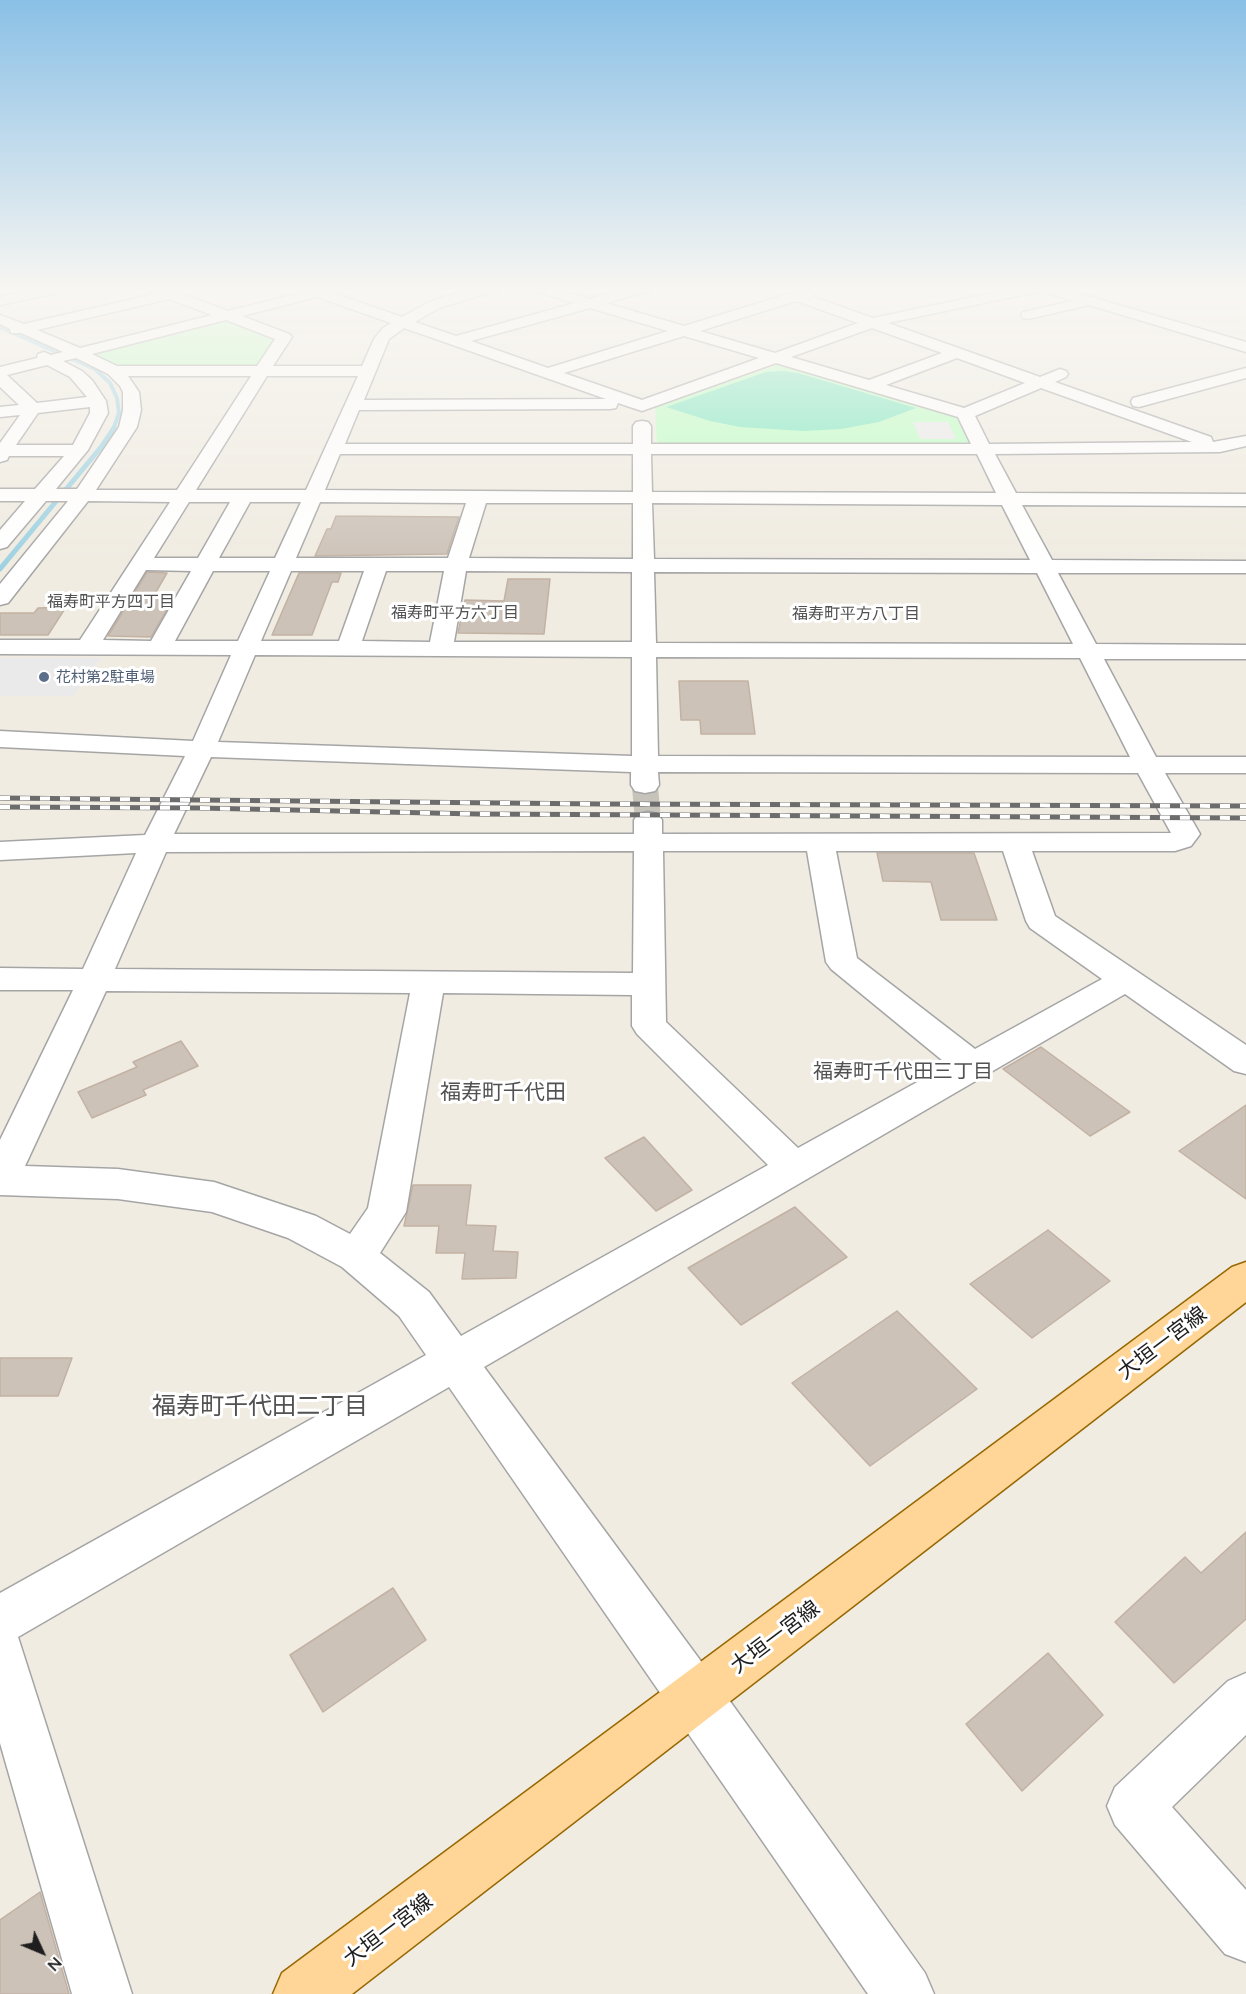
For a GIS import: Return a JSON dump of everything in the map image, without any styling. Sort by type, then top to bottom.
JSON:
[{"type":"main road","name":"大垣一宮線","points":[[303,1994],[1243,1285]]},
{"type":"street","points":[[2,380],[33,408]]},
{"type":"street","points":[[0,543],[79,450],[99,413],[98,401],[83,380]]},
{"type":"street","points":[[0,598],[128,427],[132,410],[130,393],[123,380]]},
{"type":"street","points":[[87,648],[256,380]]},
{"type":"street","points":[[362,380],[202,749],[155,843],[0,1180],[118,1185],[214,1197],[302,1227],[356,1256],[414,1304],[696,1697],[904,1994]]},
{"type":"street","points":[[568,380],[637,405]]},
{"type":"street","points":[[352,405],[637,405],[710,380]]},
{"type":"street","points":[[848,380],[965,414],[1047,380]]},
{"type":"street","points":[[869,387],[887,380]]},
{"type":"street","points":[[1037,380],[1238,439]]},
{"type":"street","points":[[1075,380],[1238,439],[1246,459]]},
{"type":"street","points":[[1139,402],[1220,380]]},
{"type":"street","points":[[0,412],[98,401]]},
{"type":"street","points":[[637,405],[643,448],[644,498],[646,649],[644,775]]},
{"type":"street","points":[[1,453],[33,408]]},
{"type":"street","points":[[0,851],[155,843],[648,830],[820,843],[1175,842],[1181,840],[1186,834],[1148,766],[965,414]]},
{"type":"street","points":[[333,449],[982,449],[1238,439]]},
{"type":"street","points":[[1,453],[79,450]]},
{"type":"street","points":[[0,495],[1246,500]]},
{"type":"street","points":[[159,648],[243,496]]},
{"type":"street","points":[[441,648],[456,565],[478,497]]},
{"type":"street","points":[[141,564],[1246,567]]},
{"type":"street","points":[[348,648],[377,565]]},
{"type":"street","points":[[0,647],[1246,652]]},
{"type":"street","points":[[0,739],[644,775],[1246,765]]},
{"type":"street","points":[[648,830],[649,1026],[795,1168]]},
{"type":"street","points":[[1014,841],[1041,921],[1246,1062]]},
{"type":"street","points":[[820,843],[842,962],[973,1066]]},
{"type":"street","points":[[0,979],[648,984]]},
{"type":"street","points":[[0,1620],[1125,980]]},
{"type":"street","points":[[356,1256],[387,1212],[428,983]]},
{"type":"street","points":[[0,1654],[102,1994]]},
{"type":"street","points":[[1246,1699],[1134,1806],[1246,1933]]},
{"type":"green space","points":[[733,380],[835,380],[957,416],[973,446],[657,446],[655,407]]},
{"type":"green space","points":[[743,380],[822,380],[916,408],[879,422],[841,429],[803,431],[740,427],[710,421],[666,407]]},
{"type":"shaded area","points":[[913,422],[948,422],[956,439],[920,439]]},
{"type":"shaded area","name":"花村第2駐車場","points":[[0,658],[101,658],[73,696],[0,696]]},
{"type":"building","points":[[336,516],[459,517],[447,554],[315,556],[327,529],[331,529]]},
{"type":"building","points":[[147,572],[167,573],[153,597],[174,597],[151,637],[108,636]]},
{"type":"building","points":[[299,573],[341,573],[338,582],[332,582],[312,635],[272,635]]},
{"type":"building","points":[[508,579],[550,579],[544,634],[458,633],[465,600],[504,601]]},
{"type":"building","points":[[66,607],[48,635],[0,635],[0,613],[34,613],[38,608]]},
{"type":"building","points":[[679,681],[748,681],[755,734],[701,734],[700,720],[681,720]]},
{"type":"building","points":[[877,853],[974,853],[997,920],[941,920],[931,882],[883,881]]},
{"type":"building","points":[[181,1041],[198,1066],[143,1090],[146,1095],[92,1118],[78,1092],[137,1067],[133,1062]]},
{"type":"building","points":[[1041,1047],[1130,1112],[1090,1136],[1003,1069]]},
{"type":"building","points":[[1246,1105],[1246,1199],[1179,1151]]},
{"type":"building","points":[[644,1137],[692,1190],[656,1211],[605,1158]]},
{"type":"building","points":[[413,1185],[471,1185],[466,1225],[496,1226],[493,1251],[518,1252],[516,1278],[462,1279],[465,1253],[436,1253],[439,1226],[404,1226]]},
{"type":"building","points":[[795,1207],[847,1257],[741,1325],[688,1268]]},
{"type":"building","points":[[1048,1230],[1110,1281],[1032,1338],[970,1284]]},
{"type":"building","points":[[897,1311],[977,1389],[870,1466],[792,1383]]},
{"type":"building","points":[[0,1358],[72,1358],[58,1396],[0,1396]]},
{"type":"building","points":[[1246,1532],[1246,1619],[1174,1683],[1115,1622],[1185,1557],[1201,1573]]},
{"type":"building","points":[[393,1588],[426,1640],[323,1712],[290,1655]]},
{"type":"building","points":[[1048,1653],[1103,1715],[1022,1791],[966,1724]]},
{"type":"building","points":[[40,1892],[69,1994],[0,1994],[0,1920]]},
{"type":"waterway","points":[[107,380],[117,398],[119,413],[113,429]]},
{"type":"waterway","points":[[0,569],[102,446],[113,429]]},
{"type":"tunnel","points":[[645,787],[648,820]]},
{"type":"railway","points":[[0,798],[602,804],[1246,806]]},
{"type":"railway","points":[[0,807],[200,808],[477,814],[1246,818]]},
{"type":"place","name":"花村第2駐車場","points":[[44,677]]},
{"type":"district","name":"福寿町平方四丁目","points":[[111,602]]},
{"type":"district","name":"福寿町平方六丁目","points":[[455,613]]},
{"type":"district","name":"福寿町平方八丁目","points":[[856,614]]},
{"type":"district","name":"福寿町千代田三丁目","points":[[903,1072]]},
{"type":"district","name":"福寿町千代田","points":[[503,1092]]},
{"type":"district","name":"福寿町千代田二丁目","points":[[260,1406]]}]
